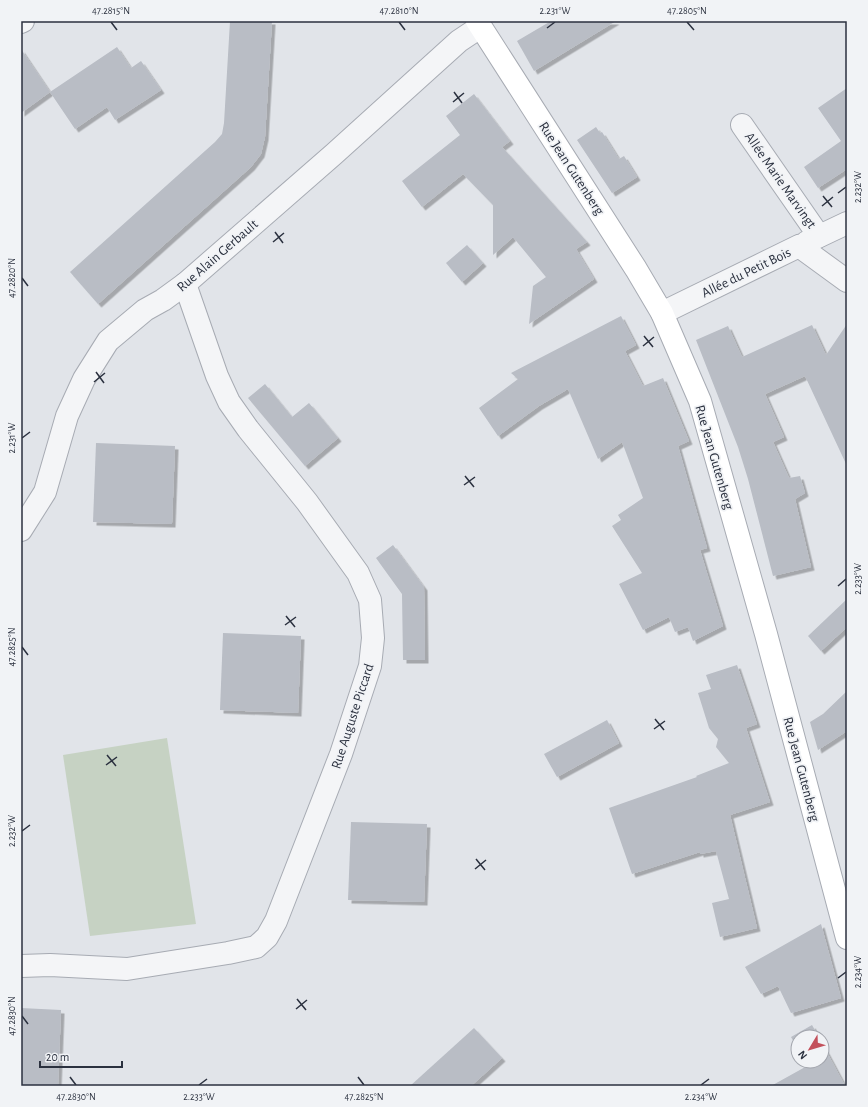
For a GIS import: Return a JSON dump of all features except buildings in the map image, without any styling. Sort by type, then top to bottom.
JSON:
[{"type":"main road","name":"Rue Jean Gutenberg","points":[[479,24],[636,269],[662,313],[700,401],[766,634],[847,938]]},
{"type":"street","name":"Rue Alain Gerbault","points":[[21,530],[45,492],[67,416],[84,379],[108,342],[145,310],[163,300],[184,284],[334,154],[479,24]]},
{"type":"street","name":"Allée Marie Marvingt","points":[[742,125],[819,236]]},
{"type":"street","points":[[799,246],[847,223]]},
{"type":"street","name":"Allée du Petit Bois","points":[[662,313],[799,246],[847,282]]},
{"type":"street","name":"Rue Auguste Piccard","points":[[21,966],[50,965],[128,969],[256,947],[267,937],[276,921],[341,754],[370,666],[373,638],[370,600],[358,573],[298,489],[248,429],[229,402],[217,376],[184,284]]},
{"type":"green space","points":[[167,738],[196,924],[90,936],[63,755]]}]
